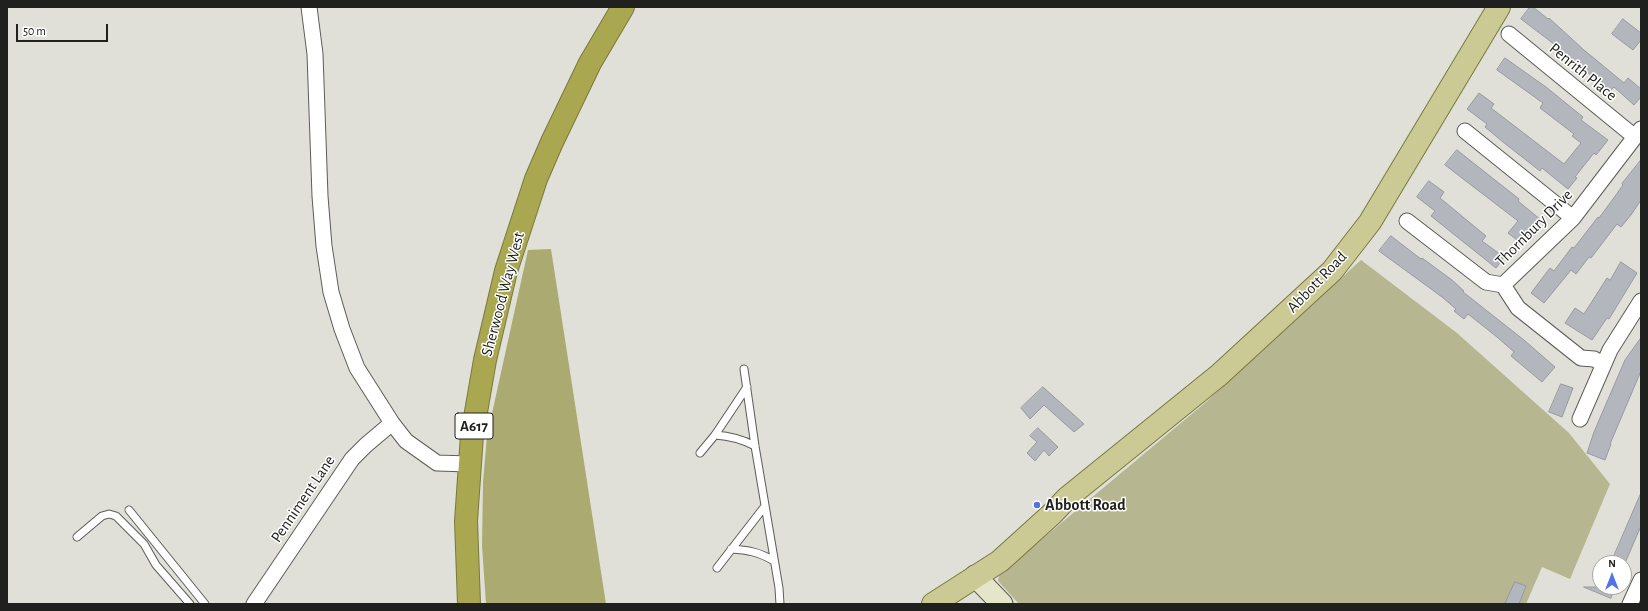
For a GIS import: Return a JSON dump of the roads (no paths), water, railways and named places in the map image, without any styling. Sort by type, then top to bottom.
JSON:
[{"type":"highway","name":"Sherwood Way West","points":[[469,604],[466,521],[472,435],[485,360],[508,264],[536,179],[552,142],[590,64],[623,7]]},
{"type":"main road","name":"Abbott Road","points":[[933,604],[975,576],[992,552],[1047,508],[1067,498],[1219,375],[1332,271],[1370,222],[1499,7]]},
{"type":"street","points":[[309,7],[315,54],[320,196],[324,246],[331,292],[342,329],[357,368],[392,423],[406,441],[437,463],[470,464]]},
{"type":"street","name":"Penrith Place","points":[[1509,34],[1638,133]]},
{"type":"street","points":[[1464,131],[1573,218]]},
{"type":"street","name":"Thornbury Drive","points":[[1604,364],[1594,360],[1580,358],[1518,308],[1503,285],[1573,218],[1638,133]]},
{"type":"street","points":[[1407,220],[1486,282],[1503,285]]},
{"type":"street","points":[[1580,419],[1610,350],[1641,301]]},
{"type":"street","name":"Penniment Lane","points":[[254,604],[352,459],[392,423]]},
{"type":"street","points":[[975,576],[1002,604]]},
{"type":"street","points":[[1630,604],[1641,580]]},
{"type":"lane","points":[[744,369],[780,604]]},
{"type":"lane","points":[[700,453],[715,435],[747,387]]},
{"type":"lane","points":[[715,435],[729,436],[744,440],[755,446]]},
{"type":"lane","points":[[717,568],[765,506]]},
{"type":"lane","points":[[129,510],[205,604]]},
{"type":"lane","points":[[77,536],[102,516],[109,514],[116,516],[144,544],[156,565],[190,604]]},
{"type":"lane","points":[[731,549],[749,550],[763,554],[774,561]]},
{"type":"place","name":"Abbott Road","points":[[1037,505]]}]
